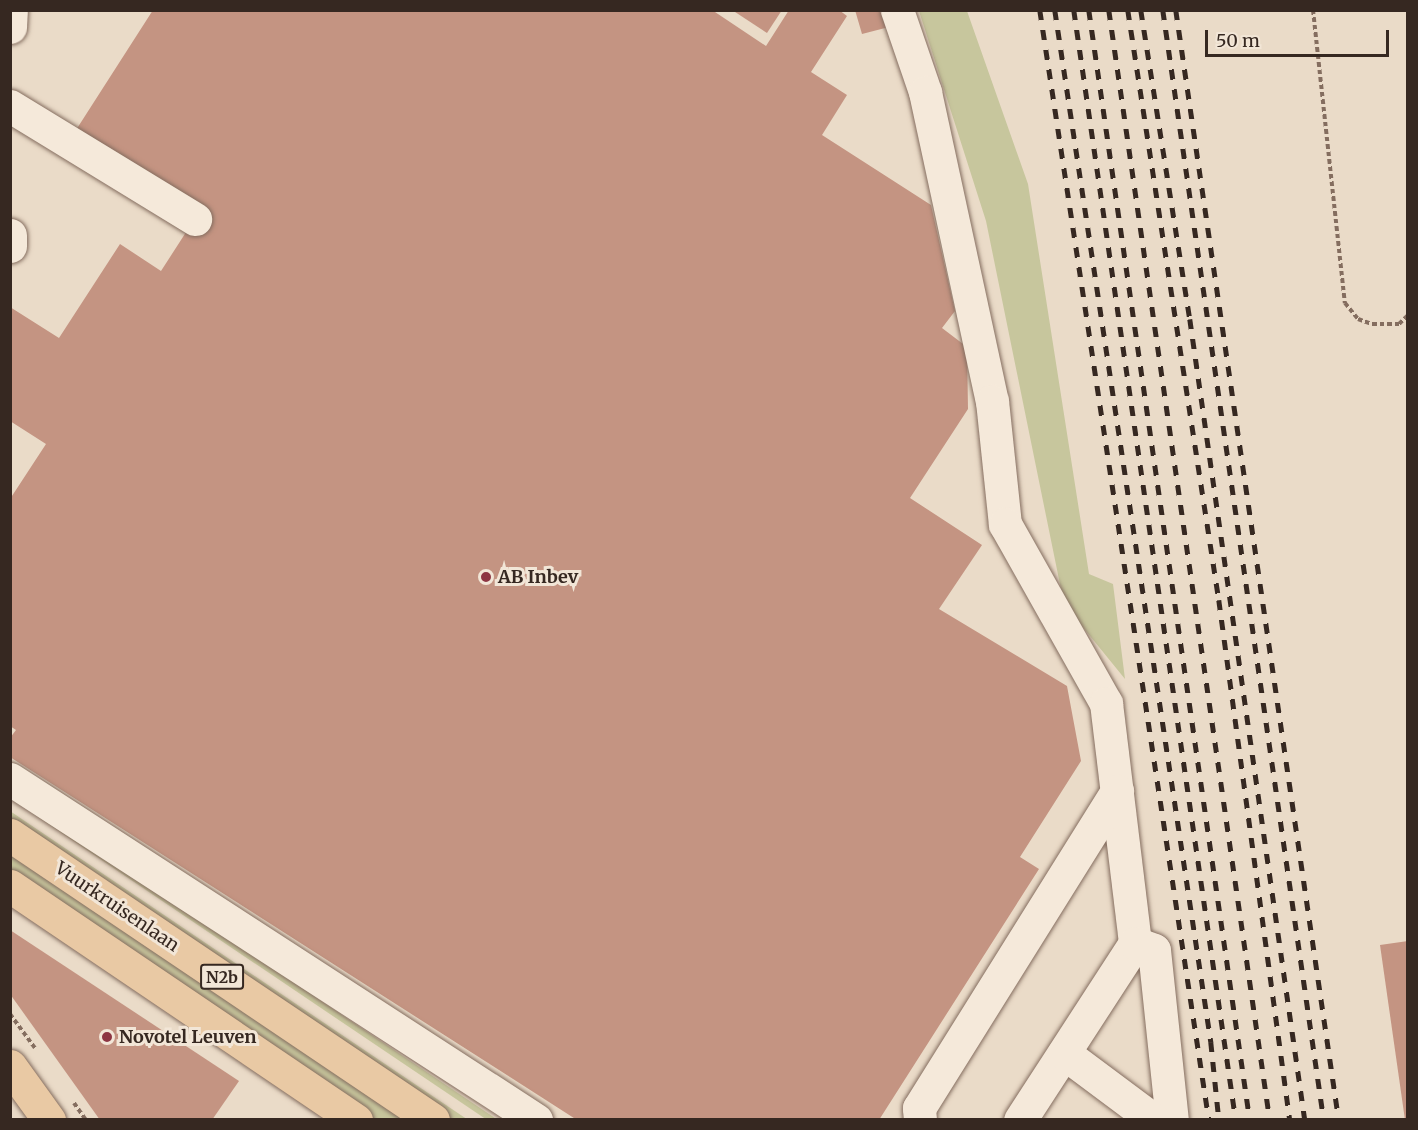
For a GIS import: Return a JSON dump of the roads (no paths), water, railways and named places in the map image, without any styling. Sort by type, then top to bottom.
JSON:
[{"type":"main road","name":"Vuurkruisenlaan","points":[[10,835],[433,1119]]},
{"type":"main road","name":"N2b","points":[[10,886],[357,1119]]},
{"type":"main road","points":[[10,1066],[49,1119]]},
{"type":"lane","points":[[10,27],[12,10]]},
{"type":"lane","points":[[897,10],[925,92],[989,390],[1005,524],[1082,660],[1081,691],[1109,804],[1135,944],[1020,1119]]},
{"type":"lane","points":[[10,106],[195,219]]},
{"type":"lane","points":[[10,235],[10,246]]},
{"type":"lane","points":[[10,779],[536,1119]]},
{"type":"lane","points":[[920,1119],[919,1108],[1109,804]]},
{"type":"lane","points":[[1135,944],[1154,950],[1172,1119]]},
{"type":"lane","points":[[1064,1053],[1154,1119]]},
{"type":"railway","points":[[1040,10],[1209,1120]]},
{"type":"railway","points":[[1055,10],[1211,1042],[1219,1120]]},
{"type":"railway","points":[[1074,10],[1236,1120]]},
{"type":"railway","points":[[1089,10],[1250,1120]]},
{"type":"railway","points":[[1109,10],[1270,1120]]},
{"type":"railway","points":[[1128,10],[1219,600],[1290,1120]]},
{"type":"railway","points":[[1141,10],[1190,319],[1305,1120]]},
{"type":"railway","points":[[1163,10],[1324,1120]]},
{"type":"railway","points":[[1176,10],[1339,1120]]},
{"type":"place","name":"AB Inbev","points":[[486,577]]},
{"type":"place","name":"Novotel Leuven","points":[[107,1037]]}]
